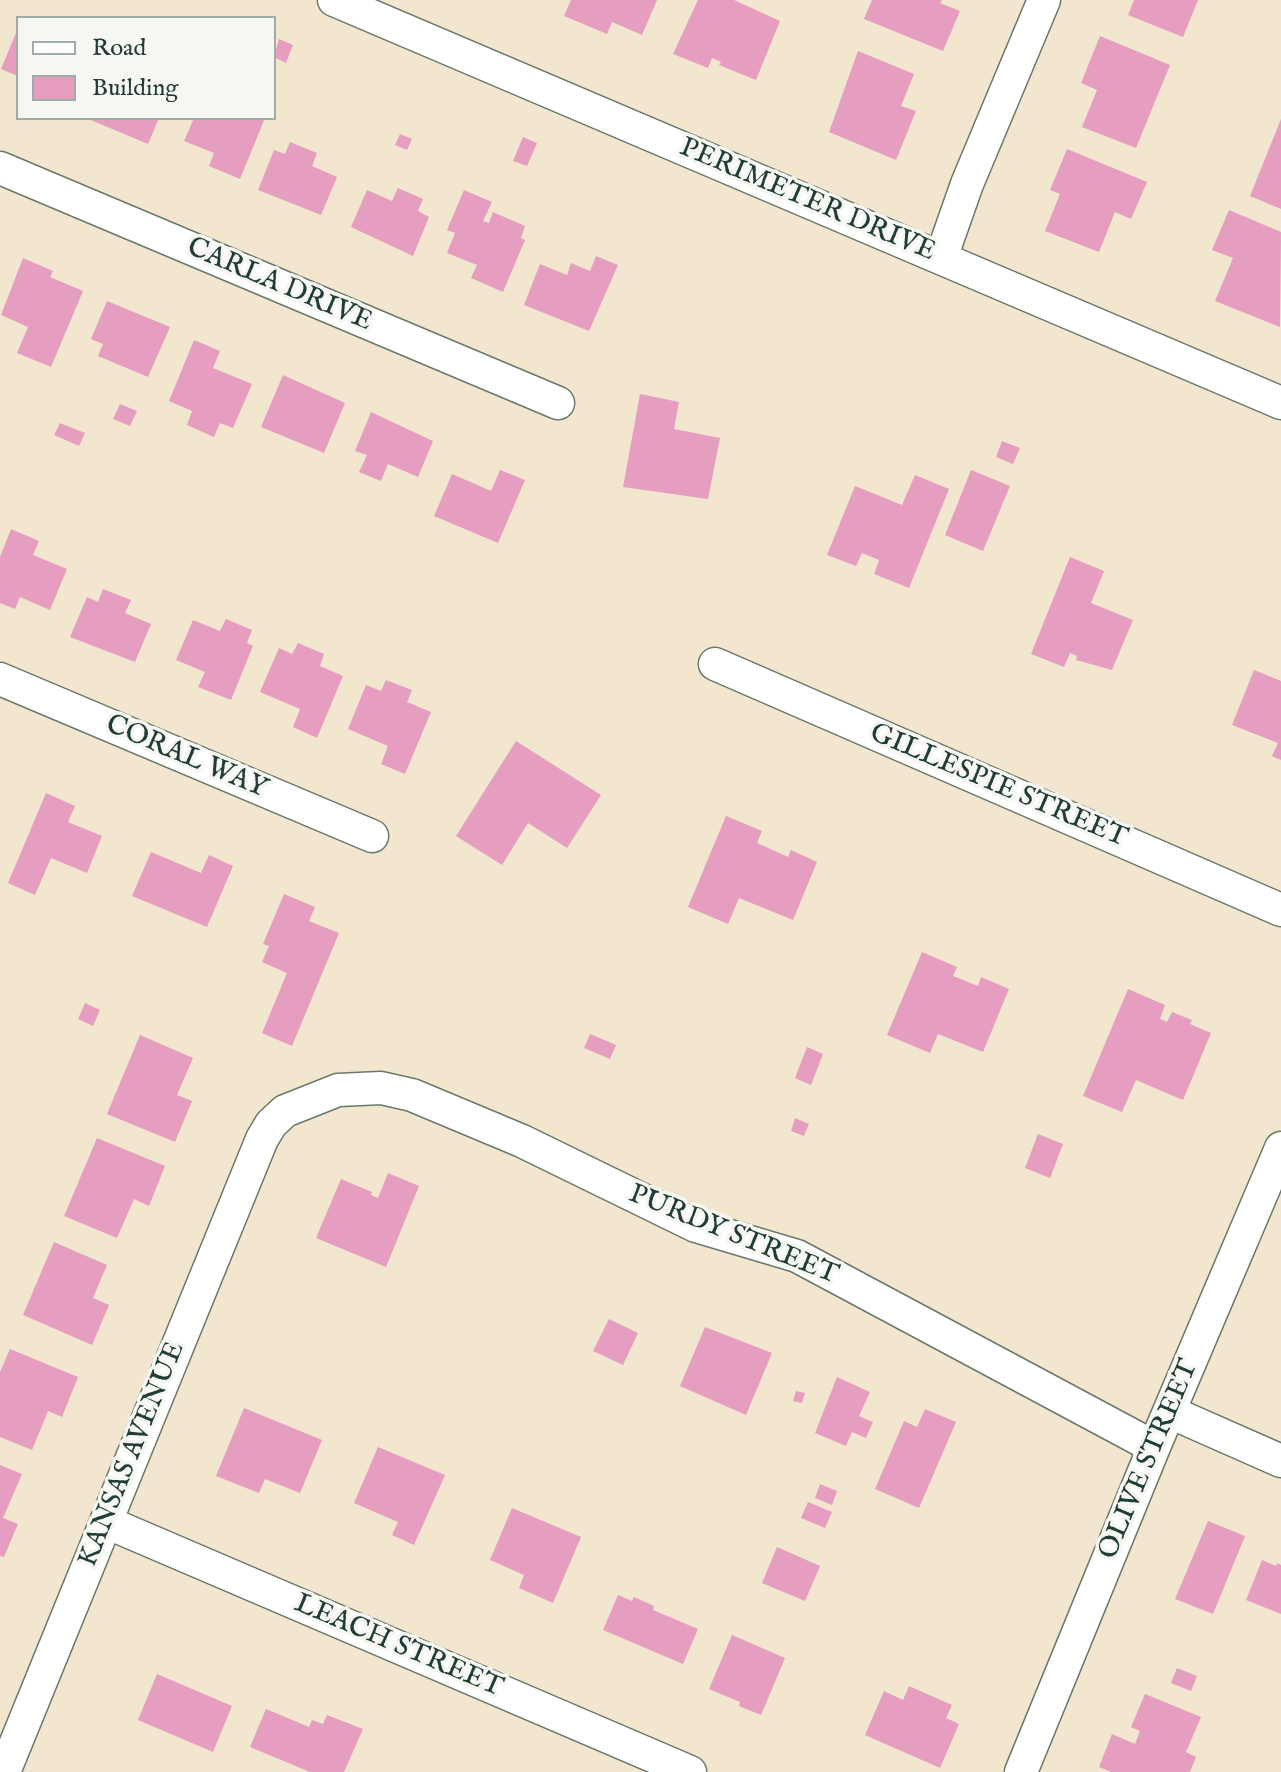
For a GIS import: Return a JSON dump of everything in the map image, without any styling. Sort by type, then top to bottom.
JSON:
[{"type":"street","name":"PERIMETER DRIVE","points":[[334,0],[1281,403]]},
{"type":"street","points":[[941,258],[967,184],[1044,0]]},
{"type":"street","name":"CARLA DRIVE","points":[[0,168],[558,403]]},
{"type":"street","name":"GILLESPIE STREET","points":[[715,664],[1281,910]]},
{"type":"street","name":"CORAL WAY","points":[[0,679],[372,836]]},
{"type":"street","name":"PURDY STREET","points":[[262,1139],[271,1124],[285,1111],[338,1090],[381,1088],[412,1095],[522,1141],[696,1226],[797,1256],[1154,1447]]},
{"type":"street","name":"KANSAS AVENUE","points":[[4,1772],[262,1139]]},
{"type":"street","name":"OLIVE STREET","points":[[1021,1772],[1281,1148]]},
{"type":"street","points":[[1170,1412],[1281,1461]]},
{"type":"street","name":"LEACH STREET","points":[[106,1522],[690,1772]]},
{"type":"building","points":[[571,0],[657,0],[642,35],[612,22],[607,34],[564,16]]},
{"type":"building","points":[[698,0],[734,0],[780,21],[756,80],[719,65],[721,62],[712,58],[708,68],[673,54]]},
{"type":"building","points":[[872,0],[942,0],[940,3],[960,11],[943,51],[864,19]]},
{"type":"building","points":[[1134,0],[1198,0],[1183,37],[1128,15]]},
{"type":"building","points":[[16,33],[16,75],[1,69]]},
{"type":"building","points":[[1100,36],[1170,65],[1136,148],[1082,127],[1097,90],[1081,83]]},
{"type":"building","points":[[279,39],[293,45],[286,63],[276,58]]},
{"type":"building","points":[[858,51],[914,74],[901,106],[916,111],[896,160],[829,132]]},
{"type":"building","points":[[1281,119],[1281,209],[1250,196]]},
{"type":"building","points":[[91,120],[158,120],[148,144]]},
{"type":"building","points":[[193,120],[264,120],[240,179],[209,166],[214,153],[184,141]]},
{"type":"building","points":[[400,134],[412,139],[407,150],[395,145]]},
{"type":"building","points":[[523,137],[537,143],[527,166],[513,161]]},
{"type":"building","points":[[290,142],[317,153],[312,166],[337,177],[321,215],[258,190],[274,150],[285,154]]},
{"type":"building","points":[[1067,149],[1147,182],[1131,219],[1115,212],[1099,252],[1045,231],[1060,194],[1050,190]]},
{"type":"building","points":[[398,188],[423,199],[418,211],[429,217],[413,256],[351,227],[367,190],[392,201]]},
{"type":"building","points":[[464,190],[492,202],[483,221],[489,223],[493,212],[525,226],[521,238],[525,240],[503,292],[471,278],[477,265],[447,253],[455,233],[447,230]]},
{"type":"building","points":[[1229,210],[1281,232],[1280,327],[1215,301],[1233,258],[1212,250]]},
{"type":"building","points":[[596,256],[618,265],[589,331],[524,305],[540,264],[567,275],[571,263],[590,271]]},
{"type":"building","points":[[23,258],[53,271],[50,277],[83,291],[51,367],[17,353],[28,327],[1,315]]},
{"type":"building","points":[[107,301],[170,327],[148,377],[98,356],[103,344],[91,339]]},
{"type":"building","points":[[194,340],[220,351],[213,368],[252,384],[233,428],[220,423],[214,437],[187,425],[192,411],[169,401]]},
{"type":"building","points":[[283,375],[345,403],[324,453],[261,427]]},
{"type":"building","points":[[640,394],[679,402],[674,429],[720,438],[708,499],[623,487]]},
{"type":"building","points":[[120,404],[137,411],[130,426],[113,419]]},
{"type":"building","points":[[371,412],[433,441],[418,477],[388,464],[381,481],[359,472],[367,455],[355,451]]},
{"type":"building","points":[[60,423],[85,433],[79,446],[54,435]]},
{"type":"building","points":[[1002,441],[1020,448],[1013,464],[996,457]]},
{"type":"building","points":[[500,470],[525,480],[498,543],[434,516],[452,474],[491,491]]},
{"type":"building","points":[[971,470],[1010,486],[983,551],[945,535]]},
{"type":"building","points":[[915,475],[949,489],[909,588],[874,574],[879,560],[862,553],[856,566],[827,555],[855,486],[902,505]]},
{"type":"building","points":[[11,529],[39,541],[33,555],[67,569],[50,610],[20,597],[15,609],[0,603],[0,557]]},
{"type":"building","points":[[1070,557],[1104,571],[1091,603],[1133,620],[1112,670],[1076,660],[1077,656],[1070,653],[1064,667],[1031,654]]},
{"type":"building","points":[[103,589],[131,600],[125,613],[151,624],[135,662],[70,637],[87,597],[98,602]]},
{"type":"building","points":[[226,619],[252,630],[247,643],[253,646],[231,700],[198,687],[205,672],[176,660],[193,620],[220,631]]},
{"type":"building","points":[[298,643],[324,654],[320,666],[343,676],[317,738],[293,727],[300,709],[260,692],[279,648],[292,654]]},
{"type":"building","points":[[1254,670],[1281,681],[1281,760],[1272,756],[1278,743],[1232,725]]},
{"type":"building","points":[[386,680],[412,690],[407,702],[431,712],[405,774],[381,764],[388,746],[348,729],[366,685],[381,691]]},
{"type":"building","points":[[516,741],[601,795],[567,848],[528,823],[502,865],[456,836]]},
{"type":"building","points":[[46,793],[75,806],[68,822],[102,836],[87,873],[51,858],[35,895],[8,883]]},
{"type":"building","points":[[726,816],[762,831],[757,843],[788,857],[791,850],[817,862],[793,920],[739,898],[728,924],[688,907]]},
{"type":"building","points":[[151,852],[201,873],[209,855],[233,866],[207,927],[132,896]]},
{"type":"building","points":[[284,894],[315,907],[309,921],[339,933],[292,1046],[262,1033],[287,973],[262,962],[269,946],[263,944]]},
{"type":"building","points":[[922,952],[957,967],[953,976],[978,986],[981,977],[1009,989],[983,1052],[938,1034],[930,1053],[887,1035]]},
{"type":"building","points":[[1128,989],[1165,1005],[1160,1019],[1167,1022],[1172,1012],[1192,1020],[1190,1024],[1211,1033],[1183,1100],[1136,1080],[1122,1112],[1083,1096]]},
{"type":"building","points":[[85,1003],[100,1010],[93,1026],[78,1019]]},
{"type":"building","points":[[590,1034],[616,1045],[610,1059],[584,1048]]},
{"type":"building","points":[[140,1035],[193,1058],[177,1095],[192,1101],[175,1142],[107,1114]]},
{"type":"building","points":[[807,1047],[823,1054],[811,1085],[795,1078]]},
{"type":"building","points":[[795,1118],[809,1124],[804,1136],[791,1131]]},
{"type":"building","points":[[1038,1134],[1063,1144],[1050,1178],[1025,1168]]},
{"type":"building","points":[[97,1138],[165,1166],[149,1206],[134,1199],[117,1238],[64,1216]]},
{"type":"building","points":[[388,1173],[419,1186],[386,1267],[316,1238],[341,1179],[372,1192],[371,1195],[378,1198]]},
{"type":"building","points":[[54,1242],[107,1265],[93,1298],[109,1305],[92,1345],[23,1315]]},
{"type":"building","points":[[609,1319],[638,1333],[623,1365],[593,1351]]},
{"type":"building","points":[[705,1327],[772,1353],[746,1415],[680,1386]]},
{"type":"building","points":[[10,1349],[78,1377],[62,1417],[48,1411],[32,1450],[0,1437],[0,1372]]},
{"type":"building","points":[[837,1377],[870,1392],[859,1416],[873,1422],[866,1438],[852,1432],[846,1446],[815,1433]]},
{"type":"building","points":[[796,1391],[805,1393],[802,1403],[793,1401]]},
{"type":"building","points":[[244,1408],[322,1440],[300,1493],[265,1479],[259,1493],[216,1476]]},
{"type":"building","points":[[925,1409],[956,1422],[919,1508],[875,1489],[904,1421],[917,1427]]},
{"type":"building","points":[[378,1447],[445,1475],[414,1545],[392,1535],[398,1522],[354,1503]]},
{"type":"building","points":[[0,1465],[22,1474],[3,1518],[18,1524],[4,1557],[0,1556]]},
{"type":"building","points":[[820,1484],[837,1491],[832,1505],[815,1498]]},
{"type":"building","points":[[808,1502],[832,1512],[825,1528],[801,1518]]},
{"type":"building","points":[[512,1508],[581,1537],[553,1603],[519,1588],[524,1575],[490,1560]]},
{"type":"building","points":[[1208,1521],[1245,1536],[1213,1614],[1175,1599]]},
{"type":"building","points":[[777,1547],[820,1566],[805,1601],[762,1583]]},
{"type":"building","points":[[1262,1560],[1281,1565],[1281,1614],[1246,1600]]},
{"type":"building","points":[[618,1595],[632,1601],[634,1597],[654,1606],[653,1610],[698,1629],[683,1664],[603,1630]]},
{"type":"building","points":[[732,1635],[785,1658],[761,1715],[709,1689]]},
{"type":"building","points":[[1177,1668],[1197,1676],[1191,1691],[1171,1683]]},
{"type":"building","points":[[157,1674],[232,1706],[213,1752],[138,1720]]},
{"type":"building","points":[[909,1686],[952,1705],[946,1718],[959,1724],[940,1768],[865,1735],[884,1691],[903,1700]]},
{"type":"building","points":[[1145,1694],[1201,1717],[1186,1752],[1196,1757],[1190,1772],[1111,1772],[1099,1767],[1112,1734],[1135,1744],[1140,1731],[1131,1727]]},
{"type":"building","points":[[266,1709],[309,1727],[312,1720],[323,1724],[327,1715],[363,1729],[344,1772],[310,1772],[250,1747]]}]
